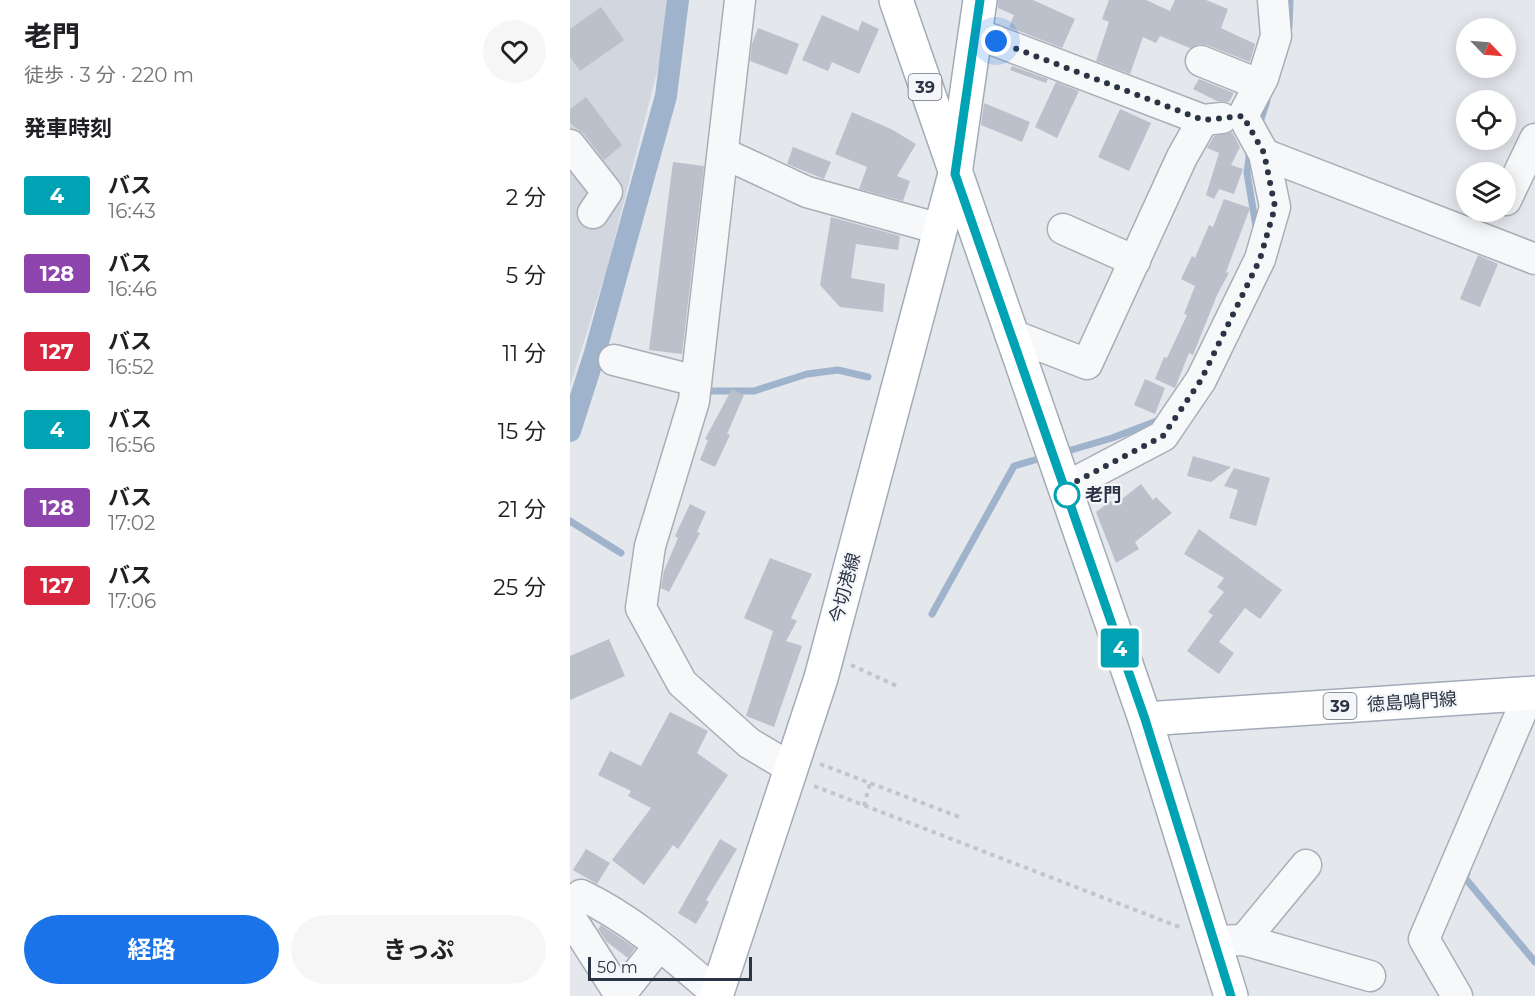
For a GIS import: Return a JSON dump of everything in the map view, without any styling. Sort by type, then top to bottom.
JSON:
[{"type":"main road","name":"39","points":[[896,0],[955,174]]},
{"type":"main road","name":"今切港線","points":[[716,995],[827,654],[955,174],[980,0]]},
{"type":"main road","points":[[955,174],[1145,719],[1229,940],[1231,996]]},
{"type":"main road","name":"徳島鳴門線","points":[[1145,719],[1532,694]]},
{"type":"street","points":[[740,0],[694,401],[650,546],[641,608],[682,682],[748,743],[792,766]]},
{"type":"street","points":[[1243,116],[1263,78],[1276,36],[1265,3]]},
{"type":"street","points":[[975,33],[1203,120],[1243,116]]},
{"type":"street","points":[[1201,61],[1258,84]]},
{"type":"street","points":[[1064,488],[1163,436],[1201,380],[1260,259],[1275,207],[1264,153],[1243,116]]},
{"type":"street","points":[[1010,334],[1087,364],[1182,157],[1203,120]]},
{"type":"street","points":[[1516,179],[1535,139]]},
{"type":"street","points":[[570,145],[607,192],[593,213]]},
{"type":"street","points":[[723,153],[807,192],[881,215],[940,229]]},
{"type":"street","points":[[1264,153],[1535,259]]},
{"type":"street","points":[[1487,239],[1495,222]]},
{"type":"street","points":[[1063,229],[1135,261]]},
{"type":"street","points":[[614,360],[696,381]]},
{"type":"street","points":[[1457,996],[1424,939],[1532,694]]},
{"type":"street","points":[[1229,940],[1306,865]]},
{"type":"street","points":[[659,946],[620,995],[575,906],[607,907],[659,946],[716,995]]},
{"type":"street","points":[[1229,940],[1370,976]]},
{"type":"path","points":[[827,654],[897,686]]},
{"type":"path","points":[[792,766],[870,783],[962,818]]},
{"type":"path","points":[[792,766],[864,806],[1229,940]]},
{"type":"path","points":[[864,806],[870,783]]},
{"type":"shaded area","points":[[570,0],[667,0],[666,36],[607,268],[570,386]]},
{"type":"building","points":[[998,0],[1033,0],[1075,19],[1062,48],[1009,27],[1014,15],[998,8]]},
{"type":"building","points":[[1109,0],[1146,0],[1170,11],[1175,0],[1206,0],[1228,9],[1221,28],[1255,44],[1250,62],[1207,45],[1198,44],[1190,48],[1160,36],[1156,43],[1143,37],[1130,74],[1096,61],[1109,22],[1102,19]]},
{"type":"building","points":[[601,7],[624,40],[580,71],[570,57],[570,29]]},
{"type":"building","points":[[822,15],[858,31],[862,21],[879,29],[859,74],[832,62],[828,71],[802,60]]},
{"type":"building","points":[[758,28],[799,44],[787,75],[750,61],[752,44]]},
{"type":"building","points":[[1012,66],[1048,79],[1046,83],[1010,70]]},
{"type":"building","points":[[1199,79],[1234,93],[1229,102],[1217,101],[1193,89]]},
{"type":"building","points":[[1056,82],[1079,91],[1057,138],[1035,127]]},
{"type":"building","points":[[586,97],[622,145],[604,160],[584,134],[570,123],[570,109]]},
{"type":"building","points":[[984,103],[1030,122],[1022,142],[981,125]]},
{"type":"building","points":[[1120,109],[1151,123],[1129,171],[1098,157]]},
{"type":"building","points":[[852,112],[891,129],[916,144],[897,176],[910,181],[903,201],[859,189],[867,167],[835,154]]},
{"type":"building","points":[[1232,132],[1240,147],[1231,165],[1243,169],[1234,194],[1219,189],[1214,199],[1206,195],[1219,153],[1207,148],[1214,136]]},
{"type":"building","points":[[793,147],[831,162],[824,179],[787,164]]},
{"type":"building","points":[[673,162],[704,166],[682,354],[649,350]]},
{"type":"building","points":[[1224,199],[1250,208],[1226,272],[1229,273],[1217,295],[1193,355],[1189,353],[1175,388],[1155,379],[1187,315],[1184,314],[1195,286],[1181,279],[1192,256],[1195,258],[1209,225],[1213,227]]},
{"type":"building","points":[[831,217],[900,236],[898,250],[856,244],[851,278],[885,284],[883,312],[840,307],[820,285]]},
{"type":"building","points":[[1478,255],[1498,264],[1480,307],[1460,299]]},
{"type":"building","points":[[1145,379],[1165,388],[1155,414],[1134,405]]},
{"type":"building","points":[[732,389],[744,395],[727,434],[730,435],[715,467],[700,460],[708,440],[705,439]]},
{"type":"building","points":[[1193,456],[1231,467],[1211,482],[1187,476]]},
{"type":"building","points":[[1234,468],[1270,478],[1256,526],[1229,518],[1238,490],[1224,486]]},
{"type":"building","points":[[1141,484],[1153,500],[1156,497],[1172,513],[1135,542],[1139,549],[1116,563],[1096,512],[1111,501],[1113,506]]},
{"type":"building","points":[[690,504],[706,512],[697,532],[700,533],[669,592],[661,588],[664,571],[678,538],[675,536]]},
{"type":"building","points":[[1199,529],[1282,590],[1260,619],[1245,608],[1219,642],[1234,653],[1219,674],[1187,651],[1213,615],[1208,612],[1224,592],[1217,587],[1224,578],[1184,554]]},
{"type":"building","points":[[770,558],[812,574],[791,618],[797,621],[786,641],[802,646],[774,727],[746,716],[773,631],[744,618]]},
{"type":"building","points":[[609,639],[625,676],[570,700],[570,656]]},
{"type":"building","points":[[670,712],[708,731],[697,753],[728,775],[678,849],[673,845],[644,885],[612,860],[651,808],[628,796],[631,791],[598,775],[610,751],[641,766]]},
{"type":"building","points":[[720,839],[737,849],[706,900],[709,902],[696,924],[678,913]]},
{"type":"building","points":[[586,849],[610,863],[597,884],[573,870]]},
{"type":"building","points":[[601,925],[635,948],[628,958],[607,942],[598,929]]},
{"type":"waterway","points":[[570,431],[595,353],[666,96],[678,0]]},
{"type":"waterway","points":[[1289,27],[1290,0]]},
{"type":"waterway","points":[[1259,125],[1267,101]]},
{"type":"waterway","points":[[1250,149],[1247,173],[1256,227]]},
{"type":"waterway","points":[[592,362],[606,366]]},
{"type":"waterway","points":[[704,391],[754,391],[807,374],[838,370],[868,377]]},
{"type":"waterway","points":[[1061,453],[1112,438],[1162,419]]},
{"type":"waterway","points":[[932,614],[1014,466],[1045,457]]},
{"type":"waterway","points":[[570,521],[621,553]]},
{"type":"waterway","points":[[1467,873],[1465,878],[1535,962]]},
{"type":"bus line","name":"4","points":[[980,0],[955,174],[1145,719],[1231,996]]},
{"type":"place","name":"老門","points":[[1067,495]]},
{"type":"route","points":[[996,41],[1203,120],[1243,116],[1264,153],[1275,207],[1260,259],[1201,380],[1163,436],[1064,488],[1067,495]]}]
